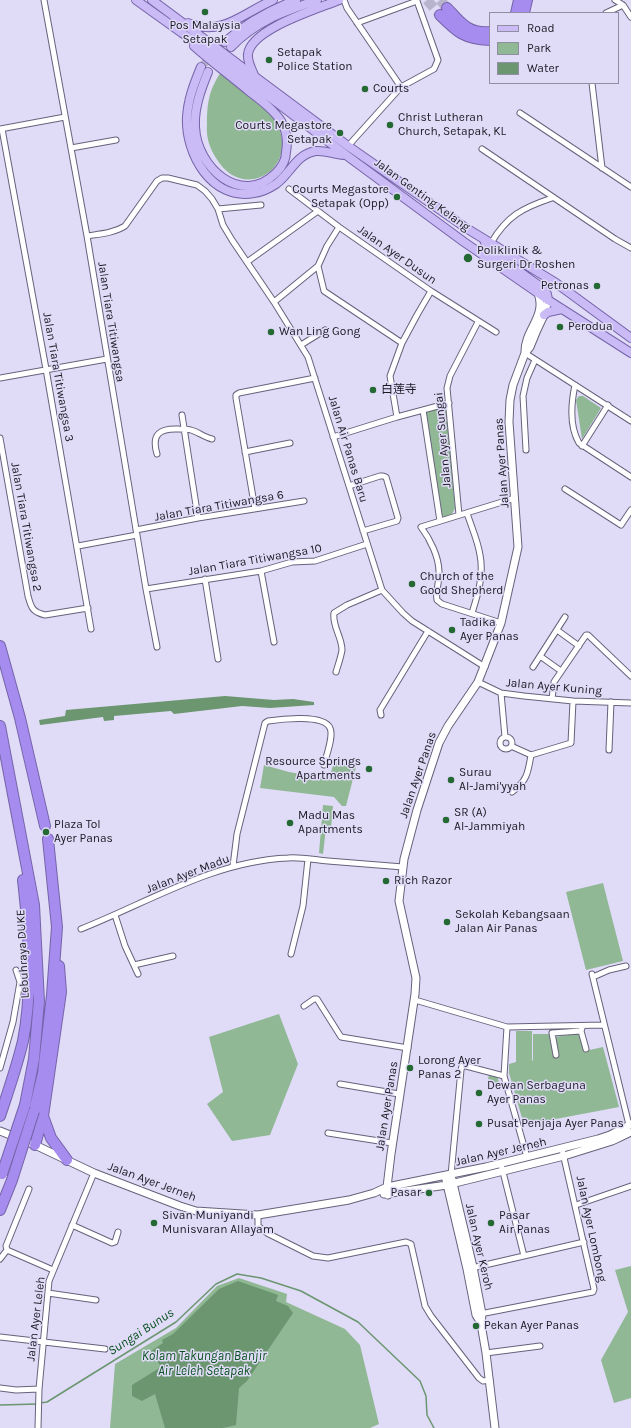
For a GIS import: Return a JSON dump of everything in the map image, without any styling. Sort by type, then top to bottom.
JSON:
[{"type":"highway","points":[[516,12],[519,0]]},
{"type":"highway","points":[[524,12],[527,0]]},
{"type":"highway","points":[[489,32],[469,30],[443,12],[458,32],[477,40],[489,40]]},
{"type":"highway","points":[[0,646],[20,718],[45,826]]},
{"type":"highway","name":"Lebuhraya DUKE","points":[[0,726],[34,905],[39,1001],[34,1059],[25,1105],[1,1177]]},
{"type":"highway","points":[[0,1116],[23,1041],[27,1005],[29,964],[27,916],[22,875],[20,836]]},
{"type":"highway","points":[[35,1145],[52,995],[57,927],[48,839]]},
{"type":"highway","points":[[39,1114],[51,1138],[67,1160]]},
{"type":"highway","points":[[0,1210],[39,1114]]},
{"type":"main road","points":[[136,0],[182,34],[202,54],[267,106],[280,121],[287,137],[286,157],[278,171],[266,182],[249,186],[227,181],[212,170],[203,158],[197,139],[195,128],[196,116],[205,70],[192,87],[188,102],[187,130],[196,159],[206,175],[219,186],[238,194],[256,193],[276,184],[299,158],[309,153],[321,151],[346,155]]},
{"type":"main road","points":[[152,0],[178,19],[207,45]]},
{"type":"main road","points":[[178,19],[196,27],[220,27],[273,0]]},
{"type":"main road","points":[[296,0],[258,17],[245,25],[228,44],[256,25],[274,16],[317,0]]},
{"type":"main road","points":[[254,76],[248,58],[248,53],[254,40],[292,18],[339,0]]},
{"type":"main road","points":[[182,34],[207,45]]},
{"type":"main road","name":"Jalan Genting Kelang","points":[[207,45],[254,76],[348,146],[487,241],[556,283],[631,338]]},
{"type":"main road","name":"Jalan Genting Kelang","points":[[207,45],[346,155],[464,242],[548,300],[631,353]]},
{"type":"main road","points":[[487,241],[488,250],[542,287],[547,294],[548,300]]},
{"type":"main road","name":"Jalan Ayer Panas","points":[[525,353],[524,345],[540,310],[538,293]]},
{"type":"main road","name":"Jalan Ayer Panas","points":[[388,1195],[387,1187],[392,1143],[415,1000],[416,978],[399,901],[407,844],[439,743],[448,726],[478,682],[501,623],[517,554],[515,498],[509,422],[510,400],[513,385],[525,353],[530,347],[544,315],[548,300]]},
{"type":"main road","points":[[544,315],[548,312],[562,309]]},
{"type":"main road","name":"Jalan Ayer Jerneh","points":[[374,1193],[388,1195],[450,1184],[502,1168],[563,1152],[612,1142],[630,1127]]},
{"type":"main road","name":"Jalan Ayer Jerneh","points":[[0,1131],[153,1197],[191,1209],[222,1214],[258,1215],[349,1200],[374,1193],[387,1187],[502,1168],[527,1157],[563,1152]]},
{"type":"main road","name":"Jalan Ayer Keroh","points":[[448,1176],[470,1268],[481,1324],[490,1380],[495,1428]]},
{"type":"street","name":"Jalan Tiara Titiwangsa","points":[[44,0],[87,236],[157,647]]},
{"type":"street","points":[[344,0],[347,8],[401,87]]},
{"type":"street","points":[[348,146],[401,87],[434,69],[438,60],[416,0],[357,23]]},
{"type":"street","points":[[616,0],[623,5],[631,17]]},
{"type":"street","points":[[608,12],[623,5]]},
{"type":"street","points":[[592,84],[602,168]]},
{"type":"street","points":[[520,113],[631,187]]},
{"type":"street","points":[[1,129],[65,117]]},
{"type":"street","name":"Jalan Tiara Titiwangsa 3","points":[[1,129],[78,546],[91,629]]},
{"type":"street","points":[[71,148],[116,140]]},
{"type":"street","points":[[482,149],[614,240],[631,248]]},
{"type":"street","name":"Jalan Air Panas Baru","points":[[87,236],[120,229],[125,226],[157,181],[162,178],[197,185],[205,191],[218,209],[223,225],[308,357],[382,590],[403,613],[428,631],[485,667]]},
{"type":"street","name":"Jalan Ayer Dusun","points":[[289,190],[431,291],[496,332]]},
{"type":"street","points":[[487,241],[510,218],[525,208],[552,198]]},
{"type":"street","points":[[218,209],[261,205]]},
{"type":"street","points":[[247,262],[318,211]]},
{"type":"street","points":[[274,302],[318,266],[327,246],[339,227]]},
{"type":"street","points":[[318,266],[324,291],[402,343]]},
{"type":"street","points":[[397,417],[390,376],[402,343],[431,291]]},
{"type":"street","name":"Jalan Ayer Sungai","points":[[460,515],[447,388],[450,376],[478,322]]},
{"type":"street","points":[[301,344],[325,330]]},
{"type":"street","points":[[525,353],[631,421]]},
{"type":"street","points":[[0,378],[107,359]]},
{"type":"street","points":[[526,450],[523,396],[526,378],[535,360]]},
{"type":"street","points":[[255,509],[236,395],[239,393],[315,378]]},
{"type":"street","points":[[575,385],[572,397],[571,415],[574,435],[582,446],[631,477]]},
{"type":"street","points":[[333,437],[449,403]]},
{"type":"street","points":[[582,446],[608,405]]},
{"type":"street","points":[[423,410],[440,521]]},
{"type":"street","points":[[182,415],[198,518]]},
{"type":"street","points":[[157,454],[154,445],[157,434],[171,428],[191,430],[212,439]]},
{"type":"street","name":"Jalan Tiara Titiwangsa 2","points":[[0,438],[28,596],[32,608],[38,614],[45,615],[88,608]]},
{"type":"street","points":[[245,452],[290,443]]},
{"type":"street","points":[[349,486],[380,476],[386,477],[398,518],[397,521],[363,531]]},
{"type":"street","points":[[565,489],[622,525],[631,510]]},
{"type":"street","points":[[501,623],[442,604],[437,600],[436,595],[439,573],[438,564],[426,534],[421,527],[515,498]]},
{"type":"street","name":"Jalan Tiara Titiwangsa 6","points":[[78,546],[198,518],[304,501]]},
{"type":"street","points":[[467,513],[480,554],[482,573],[478,594],[472,613]]},
{"type":"street","name":"Jalan Tiara Titiwangsa 10","points":[[146,589],[261,571],[292,562],[315,561],[367,544]]},
{"type":"street","points":[[261,571],[274,642]]},
{"type":"street","points":[[205,579],[218,660]]},
{"type":"street","points":[[336,672],[342,650],[333,619],[334,613],[347,605],[382,590]]},
{"type":"street","points":[[533,667],[565,617]]},
{"type":"street","points":[[557,630],[579,646]]},
{"type":"street","points":[[380,715],[380,710],[428,631]]},
{"type":"street","points":[[552,699],[554,682],[586,635],[591,636],[631,676]]},
{"type":"street","points":[[540,656],[561,671]]},
{"type":"street","name":"Jalan Ayer Kuning","points":[[478,682],[501,692],[573,701],[631,703]]},
{"type":"street","points":[[501,692],[505,737]]},
{"type":"street","points":[[511,746],[531,755],[571,743],[573,701]]},
{"type":"street","points":[[609,750],[612,702]]},
{"type":"street","points":[[233,866],[237,834],[265,723],[268,721],[292,718],[312,719],[326,723],[330,729],[331,736],[324,765]]},
{"type":"street","points":[[505,737],[500,740],[500,747],[506,749],[511,746]]},
{"type":"street","points":[[505,737],[510,738],[512,742],[511,746]]},
{"type":"street","points":[[512,792],[528,775],[531,755]]},
{"type":"street","name":"Jalan Ayer Madu","points":[[81,929],[159,894],[233,866],[290,858],[403,867]]},
{"type":"street","points":[[291,954],[303,906],[308,859]]},
{"type":"street","points":[[115,915],[125,946],[138,974]]},
{"type":"street","points":[[134,965],[173,956]]},
{"type":"street","points":[[626,966],[592,976],[630,1127]]},
{"type":"street","points":[[0,1068],[13,1022],[20,982],[16,970]]},
{"type":"street","points":[[304,1006],[314,999],[317,999],[341,1037],[408,1048]]},
{"type":"street","points":[[415,1000],[507,1027],[582,1028]]},
{"type":"street","points":[[556,1055],[552,1033],[604,1025]]},
{"type":"street","points":[[507,1027],[504,1076],[527,1157]]},
{"type":"street","points":[[582,1028],[586,1049]]},
{"type":"street","points":[[448,1176],[462,1066],[504,1076]]},
{"type":"street","points":[[340,1084],[399,1094]]},
{"type":"street","points":[[328,1133],[392,1143]]},
{"type":"street","name":"Jalan Ayer Lombong","points":[[479,1315],[593,1292],[594,1289],[584,1242],[563,1152]]},
{"type":"street","points":[[502,1168],[524,1256]]},
{"type":"street","name":"Jalan Ayer Leleh","points":[[38,1428],[38,1399],[42,1342],[49,1281],[94,1172]]},
{"type":"street","points":[[576,1205],[631,1186]]},
{"type":"street","points":[[0,1259],[7,1250],[6,1246],[29,1189]]},
{"type":"street","points":[[258,1215],[258,1226],[267,1233],[313,1256],[328,1258],[406,1242],[411,1244],[425,1306],[481,1381],[490,1380]]},
{"type":"street","points":[[72,1225],[112,1243],[115,1242],[118,1232]]},
{"type":"street","points":[[470,1268],[584,1242]]},
{"type":"street","points":[[7,1250],[53,1270]]},
{"type":"street","points":[[48,1293],[96,1300]]},
{"type":"street","points":[[0,1337],[105,1349]]},
{"type":"street","points":[[486,1353],[540,1346]]},
{"type":"street","points":[[0,1388],[16,1390],[39,1389]]},
{"type":"green space","points":[[221,72],[248,92],[267,110],[281,133],[282,149],[277,163],[268,173],[256,179],[242,179],[228,172],[216,158],[210,146],[207,129],[208,103],[211,91]]},
{"type":"green space","points":[[579,396],[583,396],[601,408],[582,439],[576,400]]},
{"type":"green space","points":[[446,407],[455,508],[452,514],[444,517],[442,515],[426,412]]},
{"type":"green space","points":[[334,762],[356,767],[346,806],[342,806],[334,797],[260,788],[264,765],[289,772],[329,779]]},
{"type":"green space","points":[[323,805],[333,806],[331,828],[326,828],[323,854],[319,853]]},
{"type":"green space","points":[[603,883],[623,961],[586,970],[566,892]]},
{"type":"green space","points":[[279,1014],[298,1064],[270,1135],[232,1141],[207,1104],[223,1092],[209,1037]]},
{"type":"green space","points":[[516,1031],[532,1031],[532,1061],[533,1034],[551,1034],[556,1057],[558,1056],[555,1037],[581,1033],[585,1051],[603,1047],[619,1107],[524,1125],[509,1073],[509,1064],[516,1062]]},
{"type":"green space","points":[[489,1075],[497,1077],[500,1084],[494,1085],[494,1081],[488,1079]]},
{"type":"green space","points":[[631,1266],[631,1398],[614,1403],[601,1360],[628,1312],[615,1270]]},
{"type":"green space","points":[[239,1278],[287,1294],[286,1302],[345,1329],[360,1345],[379,1424],[370,1428],[110,1428],[115,1364],[176,1328],[217,1286]]},
{"type":"water","points":[[225,696],[274,700],[293,699],[314,702],[314,705],[270,708],[242,706],[174,714],[171,711],[114,716],[114,720],[104,721],[103,717],[40,725],[39,720],[65,716],[66,710]]},
{"type":"water","name":"Kolam Takungan Banjir Air Leleh Setapak","points":[[238,1281],[278,1295],[276,1301],[288,1306],[293,1313],[247,1381],[239,1388],[236,1425],[223,1428],[165,1428],[155,1394],[142,1401],[132,1396],[132,1385],[161,1367],[151,1351],[163,1343],[162,1340],[173,1334],[219,1289]]},
{"type":"waterway","name":"Sungai Bunus","points":[[40,1403],[47,1402],[176,1322],[216,1284],[237,1274],[261,1278],[301,1291],[358,1322],[420,1381],[426,1396],[427,1415],[434,1428]]},
{"type":"waterway","name":"Sungai Bunus","points":[[0,1405],[37,1404]]},
{"type":"tunnel","points":[[427,0],[440,15]]},
{"type":"tunnel","points":[[440,0],[447,8]]},
{"type":"tunnel","points":[[201,67],[225,42]]},
{"type":"place","name":"Pos Malaysia Setapak","points":[[205,12]]},
{"type":"place","name":"Setapak Police Station","points":[[269,60]]},
{"type":"place","name":"Courts","points":[[365,89]]},
{"type":"place","name":"Christ Lutheran Church, Setapak, KL","points":[[390,125]]},
{"type":"place","name":"Courts Megastore Setapak","points":[[340,133]]},
{"type":"place","name":"Courts Megastore Setapak (Opp)","points":[[397,197]]},
{"type":"place","name":"Poliklinik & Surgeri Dr Roshen","points":[[468,258]]},
{"type":"place","name":"Petronas","points":[[597,286]]},
{"type":"place","name":"Perodua","points":[[560,327]]},
{"type":"place","name":"Wan Ling Gong","points":[[271,332]]},
{"type":"place","name":"白莲寺","points":[[373,390]]},
{"type":"place","name":"Church of the Good Shepherd","points":[[412,584]]},
{"type":"place","name":"Tadika Ayer Panas","points":[[452,630]]},
{"type":"place","name":"Resource Springs Apartments","points":[[369,769]]},
{"type":"place","name":"Surau Al-Jami'yyah","points":[[451,780]]},
{"type":"place","name":"SR (A) Al-Jammiyah","points":[[446,820]]},
{"type":"place","name":"Madu Mas Apartments","points":[[290,823]]},
{"type":"place","name":"Plaza Tol Ayer Panas","points":[[46,832]]},
{"type":"place","name":"Rich Razor","points":[[386,881]]},
{"type":"place","name":"Sekolah Kebangsaan Jalan Air Panas","points":[[447,922]]},
{"type":"place","name":"Lorong Ayer Panas 2","points":[[410,1068]]},
{"type":"place","name":"Dewan Serbaguna Ayer Panas","points":[[479,1093]]},
{"type":"place","name":"Pusat Penjaja Ayer Panas","points":[[479,1124]]},
{"type":"place","name":"Pasar","points":[[429,1193]]},
{"type":"place","name":"Sivan Muniyandi Munisvaran Allayam","points":[[154,1223]]},
{"type":"place","name":"Pasar Air Panas","points":[[491,1223]]},
{"type":"place","name":"Pekan Ayer Panas","points":[[476,1326]]}]
